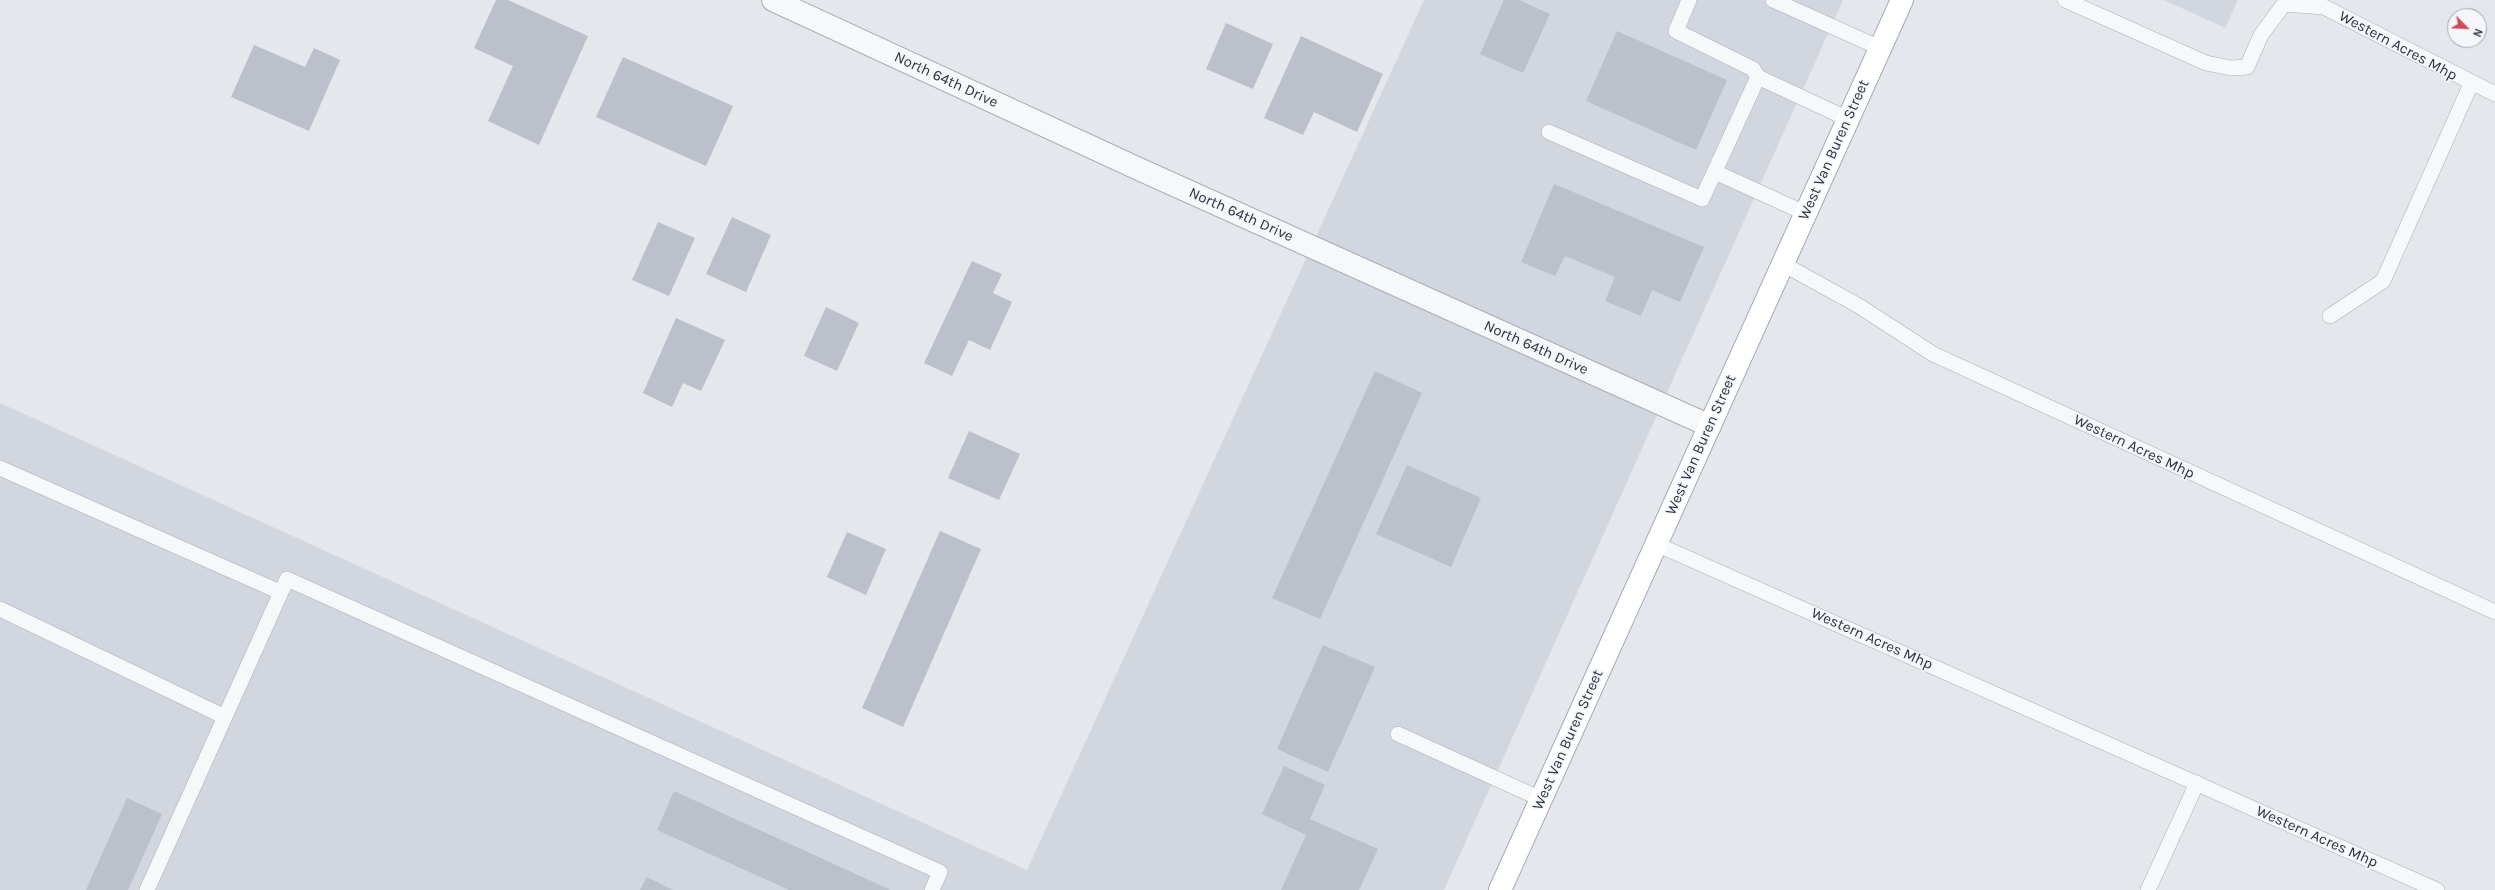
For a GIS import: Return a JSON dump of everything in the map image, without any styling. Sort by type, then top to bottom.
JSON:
[{"type":"main road","name":"West Van Buren Street","points":[[1500,890],[1902,0]]},
{"type":"street","name":"North 64th Drive","points":[[773,0],[1141,170],[1710,426]]},
{"type":"lane","points":[[1689,0],[1676,31],[1753,69],[1758,77],[1848,119]]},
{"type":"lane","points":[[1773,0],[1880,48]]},
{"type":"lane","name":"Western Acres Mhp","points":[[2065,0],[2206,63],[2231,68],[2247,67],[2261,35],[2284,4],[2324,7],[2471,84],[2495,94]]},
{"type":"lane","points":[[1549,132],[1702,199],[1758,77]]},
{"type":"lane","name":"Western Acres Mhp","points":[[2330,316],[2383,281],[2471,84]]},
{"type":"lane","points":[[1715,172],[1806,213]]},
{"type":"lane","name":"Western Acres Mhp","points":[[1783,264],[1859,306],[1933,354],[2495,612]]},
{"type":"lane","points":[[0,468],[280,592]]},
{"type":"lane","name":"Western Acres Mhp","points":[[1656,544],[2437,890]]},
{"type":"lane","points":[[147,890],[287,579],[940,872],[932,890]]},
{"type":"lane","points":[[0,609],[225,717]]},
{"type":"lane","points":[[1398,734],[1541,799]]},
{"type":"lane","points":[[2148,890],[2197,783]]},
{"type":"shaded area","points":[[1424,0],[1843,0],[1444,890],[0,890],[0,403],[1027,870]]},
{"type":"shaded area","points":[[2164,0],[2238,0],[2225,28]]},
{"type":"building","points":[[496,0],[508,0],[588,36],[539,145],[488,121],[513,66],[474,48]]},
{"type":"building","points":[[1504,0],[1519,0],[1550,14],[1523,73],[1480,54]]},
{"type":"building","points":[[1226,23],[1273,44],[1253,89],[1206,69]]},
{"type":"building","points":[[1617,31],[1727,80],[1696,150],[1586,101]]},
{"type":"building","points":[[1301,36],[1383,74],[1357,132],[1314,112],[1303,135],[1264,118]]},
{"type":"building","points":[[254,45],[305,67],[314,48],[340,60],[309,131],[231,97]]},
{"type":"building","points":[[623,57],[733,106],[706,166],[596,117]]},
{"type":"building","points":[[1554,184],[1704,247],[1680,302],[1652,290],[1641,316],[1605,301],[1615,277],[1565,256],[1555,276],[1521,262]]},
{"type":"building","points":[[732,217],[771,235],[746,292],[706,274]]},
{"type":"building","points":[[658,222],[695,238],[669,296],[632,280]]},
{"type":"building","points":[[972,261],[1002,274],[993,293],[1012,302],[990,350],[969,340],[952,376],[924,363]]},
{"type":"building","points":[[826,307],[859,323],[837,371],[804,356]]},
{"type":"building","points":[[676,318],[725,340],[701,391],[683,383],[672,407],[643,393]]},
{"type":"building","points":[[1375,371],[1422,393],[1320,619],[1272,598]]},
{"type":"building","points":[[969,431],[1020,454],[999,500],[948,478]]},
{"type":"building","points":[[1407,465],[1481,498],[1451,567],[1376,534]]},
{"type":"building","points":[[940,531],[981,549],[903,727],[862,708]]},
{"type":"building","points":[[847,532],[886,549],[866,595],[827,577]]},
{"type":"building","points":[[1323,645],[1375,667],[1328,772],[1277,749]]},
{"type":"building","points":[[1284,766],[1325,785],[1310,819],[1378,849],[1359,890],[1281,890],[1306,835],[1262,814]]},
{"type":"building","points":[[674,791],[891,890],[789,890],[657,830]]},
{"type":"building","points":[[127,798],[162,814],[128,890],[86,890]]},
{"type":"building","points":[[647,877],[673,890],[640,890]]}]
